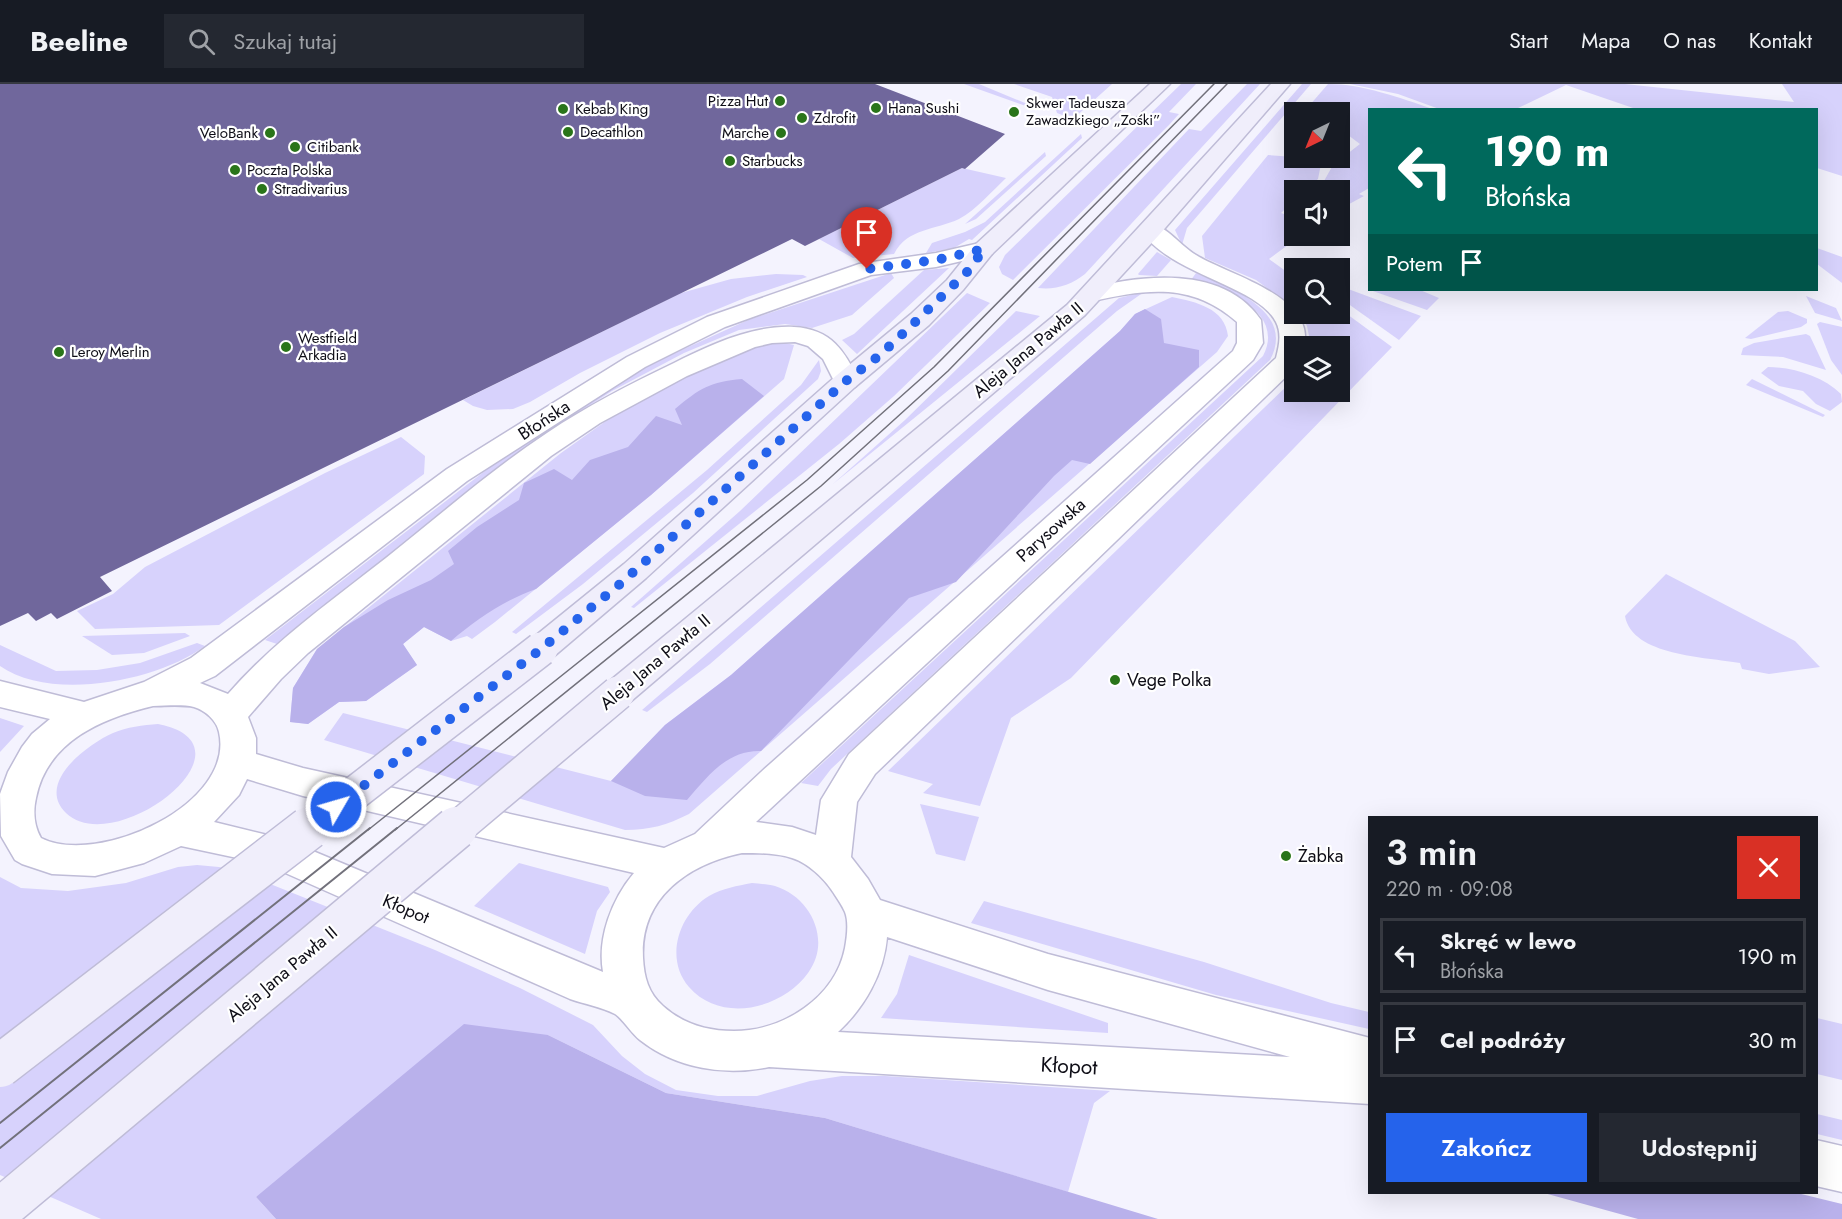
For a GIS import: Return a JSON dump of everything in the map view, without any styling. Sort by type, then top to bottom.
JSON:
[{"type":"main road","points":[[0,1066],[541,649],[651,556],[846,381],[880,355],[961,278],[984,249],[1161,84]]},
{"type":"main road","name":"Aleja Jana Pawła II","points":[[0,1210],[1058,326],[1093,294],[1281,84]]},
{"type":"street","points":[[831,861],[839,800],[862,764],[1288,361],[1293,350],[1291,326],[1282,312],[1258,293],[1180,255],[1151,230]]},
{"type":"street","name":"Błońska","points":[[153,693],[203,667],[457,475],[645,356],[716,322],[867,269],[936,260],[984,249]]},
{"type":"street","name":"Parysowska","points":[[710,844],[774,782],[1244,355],[1250,343],[1249,320],[1229,301],[1209,292],[1191,287],[1157,284],[1123,287],[1093,294]]},
{"type":"street","name":"Błońska","points":[[231,714],[283,657],[542,450],[602,411],[717,352],[746,340],[772,334],[792,334],[822,343],[840,361],[846,381]]},
{"type":"street","points":[[153,693],[184,693],[210,699],[231,714],[240,735],[237,762],[226,785],[212,801],[178,830],[138,849],[97,860],[58,860],[28,849],[10,830],[4,802],[15,780],[32,755],[56,733],[85,715],[119,701],[153,693]]},
{"type":"street","points":[[0,694],[85,715]]},
{"type":"street","points":[[237,762],[303,782],[668,865]]},
{"type":"street","name":"Kłopot","points":[[178,830],[271,850],[585,986],[630,999]]},
{"type":"street","points":[[742,837],[775,837],[805,846],[831,861],[848,880],[865,912],[867,931],[861,968],[842,1002],[810,1031],[769,1049],[727,1053],[687,1046],[654,1027],[630,999],[620,963],[624,927],[641,893],[668,865],[710,844],[742,837]]},
{"type":"street","points":[[865,912],[1048,972],[1368,1058]]},
{"type":"street","name":"Kłopot","points":[[769,1049],[1368,1083]]},
{"type":"street","points":[[1818,1164],[1842,1169]]},
{"type":"shaded area","points":[[964,84],[979,84],[1037,108],[1034,109]]},
{"type":"shaded area","points":[[1014,84],[1112,84],[1073,119],[1057,113],[1052,97]]},
{"type":"shaded area","points":[[1181,84],[1196,84],[1169,112],[1179,114],[1169,125],[1013,280],[1002,274],[999,267],[1005,255]]},
{"type":"shaded area","points":[[1247,84],[1260,84],[1085,274],[1063,286],[1038,288],[1189,129],[1201,131]]},
{"type":"shaded area","points":[[1302,84],[1311,84],[1296,102],[1286,102]]},
{"type":"shaded area","points":[[1328,84],[1368,89],[1430,108],[1368,108],[1368,189],[1359,194],[1364,196],[1350,204],[1350,180],[1325,180],[1331,168],[1350,168],[1350,152],[1360,144],[1350,136],[1350,102],[1312,102]]},
{"type":"shaded area","points":[[1350,84],[1625,84],[1794,102],[1782,84],[1842,84],[1842,176],[1818,168],[1818,108],[1633,108],[1566,85],[1518,108],[1436,108],[1398,94]]},
{"type":"shaded area","points":[[1284,105],[1284,115],[1187,228],[1182,245],[1175,230]]},
{"type":"shaded area","points":[[1081,134],[1082,138],[972,240],[969,239],[954,248],[926,253],[932,243],[965,232],[985,222]]},
{"type":"shaded area","points":[[1045,152],[1046,156],[976,219],[965,224]]},
{"type":"shaded area","points":[[1268,155],[1284,156],[1284,168],[1320,168],[1317,180],[1284,180],[1284,210],[1281,213],[1284,214],[1284,246],[1287,246],[1269,259],[1284,270],[1284,301],[1256,280],[1205,258],[1202,236]]},
{"type":"shaded area","points":[[962,168],[1006,178],[978,206],[965,215],[950,223],[914,234],[900,245],[894,254],[853,258],[819,239]]},
{"type":"shaded area","points":[[1818,248],[1842,257],[1842,283],[1818,265]]},
{"type":"shaded area","points":[[1157,252],[1171,260],[1157,276],[1139,275],[1138,274]]},
{"type":"shaded area","points":[[949,268],[857,354],[842,340],[854,334],[924,270]]},
{"type":"shaded area","points":[[891,273],[894,278],[852,315],[812,328],[785,324],[739,330],[684,353],[612,391],[528,445],[277,644],[265,640],[524,441],[644,367],[748,320]]},
{"type":"shaded area","points":[[1196,273],[1241,294],[1267,315],[1274,328],[1276,343],[1270,360],[831,769],[818,786],[801,783],[1263,356],[1268,340],[1266,327],[1259,315],[1235,296],[1191,280]]},
{"type":"shaded area","points":[[776,274],[807,277],[747,297],[660,333],[513,409],[487,410],[463,400],[681,293],[731,279]]},
{"type":"shaded area","points":[[1350,290],[1421,316],[1399,340],[1350,305]]},
{"type":"shaded area","points":[[1373,291],[1422,291],[1439,298],[1427,310]]},
{"type":"shaded area","points":[[1144,292],[1117,311],[710,664],[647,712],[642,710],[1119,298]]},
{"type":"shaded area","points":[[967,293],[990,303],[894,396],[839,444],[634,608],[631,607],[740,511]]},
{"type":"shaded area","points":[[1806,296],[1836,308],[1842,321],[1815,313]]},
{"type":"shaded area","points":[[1172,297],[1208,308],[1221,319],[1226,326],[1228,336],[1217,352],[689,814],[658,826],[625,830],[324,740],[343,713],[611,781],[665,725],[731,675],[1120,331],[1135,314]]},
{"type":"shaded area","points":[[1145,309],[1161,319],[1164,343],[1199,350],[1199,367],[1090,464],[1072,460],[1054,476],[956,582],[909,598],[761,751],[738,755],[728,760],[719,766],[687,800],[645,796],[611,781],[665,725],[731,675],[1120,331],[1135,314]]},
{"type":"shaded area","points":[[1016,311],[1040,316],[833,484],[905,420]]},
{"type":"shaded area","points":[[1788,311],[1807,319],[1807,323],[1801,327],[1751,339],[1745,338],[1778,312]]},
{"type":"shaded area","points":[[1350,316],[1392,347],[1350,390],[1350,336],[1309,336],[1306,324],[1350,324]]},
{"type":"shaded area","points":[[1820,322],[1842,327],[1842,375],[1831,360],[1817,324]]},
{"type":"shaded area","points":[[1806,334],[1810,336],[1826,370],[1783,357],[1741,355],[1743,348],[1754,343]]},
{"type":"shaded area","points":[[781,342],[794,345],[784,379],[651,495],[495,622],[472,639],[467,636],[451,641],[424,627],[403,644],[417,665],[366,701],[339,702],[308,724],[290,722],[293,688],[317,649],[561,453],[606,421],[695,371],[761,344]]},
{"type":"shaded area","points":[[819,360],[821,371],[818,379],[693,493],[583,584],[516,634],[512,632],[707,470],[801,385]]},
{"type":"shaded area","points":[[1768,367],[1797,371],[1825,382],[1841,394],[1842,402],[1830,411],[1816,404],[1803,391],[1779,386],[1761,373]]},
{"type":"shaded area","points":[[742,379],[764,396],[651,495],[536,589],[491,611],[451,641],[424,627],[403,644],[417,665],[366,701],[339,702],[308,724],[290,722],[293,688],[317,649],[344,627],[388,600],[431,580],[454,564],[448,551],[477,527],[519,500],[524,483],[554,469],[572,480],[590,460],[628,447],[656,416],[682,425],[675,409],[684,402],[713,384]]},
{"type":"shaded area","points":[[1752,379],[1825,415],[1823,417],[1746,385]]},
{"type":"shaded area","points":[[1284,389],[1284,402],[1339,402],[1071,678],[1011,718],[980,806],[923,793],[933,784],[888,771]]},
{"type":"shaded area","points":[[401,437],[425,456],[424,474],[219,625],[95,629],[77,611],[113,594],[145,567],[325,473]]},
{"type":"shaded area","points":[[1666,574],[1795,641],[1820,667],[1769,674],[1742,669],[1740,663],[1672,652],[1655,647],[1641,639],[1631,629],[1625,616]]},
{"type":"shaded area","points":[[185,633],[190,636],[144,653],[112,655],[82,636]]},
{"type":"shaded area","points":[[197,643],[205,646],[160,669],[104,683],[75,685],[47,683],[22,677],[0,666],[0,645],[56,671],[97,670],[140,663]]},
{"type":"shaded area","points":[[0,718],[24,726],[0,752]]},
{"type":"shaded area","points":[[158,724],[181,732],[187,736],[195,748],[193,765],[185,779],[172,793],[137,815],[117,822],[98,824],[80,822],[66,813],[58,801],[57,789],[68,766],[79,755],[113,733]]},
{"type":"shaded area","points":[[920,804],[979,817],[965,861],[936,854]]},
{"type":"shaded area","points":[[519,863],[608,887],[610,892],[597,911],[585,954],[474,906]]},
{"type":"shaded area","points":[[197,865],[240,872],[435,950],[520,988],[593,1025],[622,1056],[645,1074],[676,1090],[718,1096],[757,1096],[810,1081],[842,1076],[885,1076],[1110,1091],[1094,1103],[1068,1192],[825,1118],[666,1093],[548,1035],[256,1197],[276,1219],[101,1219],[0,1175],[0,877],[21,888],[68,891],[126,883],[178,867]]},
{"type":"shaded area","points":[[752,883],[772,885],[788,892],[808,910],[818,934],[815,961],[808,973],[783,996],[751,1007],[734,1008],[717,1005],[702,998],[689,987],[681,976],[676,950],[678,937],[690,914],[709,896],[725,889]]},
{"type":"shaded area","points":[[984,901],[1204,962],[1331,1003],[1368,1012],[1368,1029],[1216,995],[971,923]]},
{"type":"shaded area","points":[[909,955],[1108,1023],[1108,1033],[881,1018],[897,994]]},
{"type":"shaded area","points":[[1818,1018],[1842,1024],[1842,1080],[1818,1074]]},
{"type":"shaded area","points":[[464,1024],[548,1035],[666,1093],[825,1118],[1158,1219],[276,1219],[256,1197]]},
{"type":"shaded area","points":[[1818,1114],[1842,1120],[1842,1140],[1818,1134]]},
{"type":"shaded area","points":[[1548,1194],[1801,1194],[1842,1204],[1842,1219],[1638,1219]]},
{"type":"building","name":"Westfield Arkadia","points":[[0,84],[875,84],[1005,134],[965,169],[962,168],[805,246],[792,239],[100,577],[112,591],[57,619],[51,613],[36,621],[28,613],[0,626]]},
{"type":"tram line","points":[[368,830],[807,480],[934,367],[1214,84]]},
{"type":"tram line","points":[[395,830],[821,486],[948,371],[1227,84]]},
{"type":"tram line","points":[[0,1123],[370,828]]},
{"type":"tram line","points":[[0,1148],[397,828]]},
{"type":"railway","points":[[0,1215],[9,1219]]},
{"type":"place","name":"Pizza Hut","points":[[780,101]]},
{"type":"place","name":"Hana Sushi","points":[[876,108]]},
{"type":"place","name":"Kebab King","points":[[563,109]]},
{"type":"place","name":"Skwer Tadeusza Zawadzkiego „Zośki”","points":[[1014,112]]},
{"type":"place","name":"Zdrofit","points":[[802,118]]},
{"type":"place","name":"Decathlon","points":[[568,132]]},
{"type":"place","name":"VeloBank","points":[[270,133]]},
{"type":"place","name":"Marche","points":[[781,133]]},
{"type":"place","name":"Citibank","points":[[295,147]]},
{"type":"place","name":"Starbucks","points":[[730,161]]},
{"type":"place","name":"Poczta Polska","points":[[235,170]]},
{"type":"place","name":"Stradivarius","points":[[262,189]]},
{"type":"place","name":"Westfield Arkadia","points":[[286,347]]},
{"type":"place","name":"Leroy Merlin","points":[[59,352]]},
{"type":"place","name":"Vege Polka","points":[[1115,680]]},
{"type":"place","name":"Żabka","points":[[1286,856]]},
{"type":"route","points":[[336,807],[541,649],[635,571],[846,381],[880,355],[969,270],[984,249],[936,260],[881,265],[867,269]]}]
